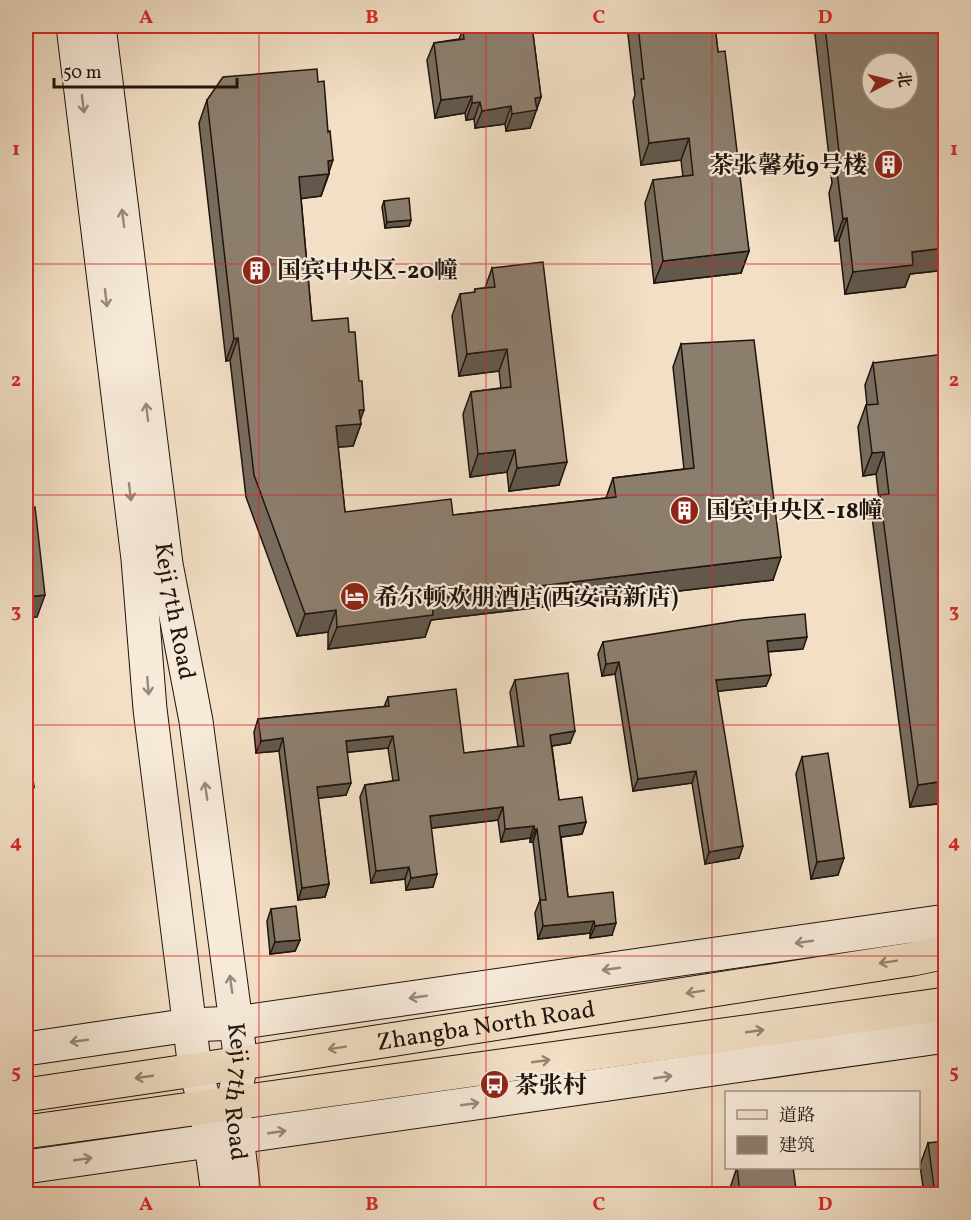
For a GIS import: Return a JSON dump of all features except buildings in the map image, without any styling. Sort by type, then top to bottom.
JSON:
[{"type":"main road","name":"Zhangba North Road","points":[[26,1095],[913,959],[945,952]]},
{"type":"main road","name":"Zhangba North Road","points":[[26,1132],[945,1004]]},
{"type":"street","name":"Keji 7th Road","points":[[73,26],[138,559],[150,709],[195,1069],[220,1105],[224,1140],[218,1194]]},
{"type":"street","name":"Keji 7th Road","points":[[99,26],[166,564],[196,721],[241,1063],[220,1105]]},
{"type":"street","points":[[26,1049],[190,1025],[236,1023],[945,921]]},
{"type":"street","points":[[26,1167],[945,1036]]},
{"type":"street","name":"Keji 7th Road","points":[[224,1140],[244,1194]]},
{"type":"place","name":"茶张馨苑9号楼","points":[[888,165]]},
{"type":"place","name":"国宾中央区-20幢","points":[[256,270]]},
{"type":"place","name":"国宾中央区-18幢","points":[[685,510]]},
{"type":"place","name":"希尔顿欢朋酒店(西安高新店)","points":[[354,597]]},
{"type":"place","name":"茶张村","points":[[494,1085]]}]
